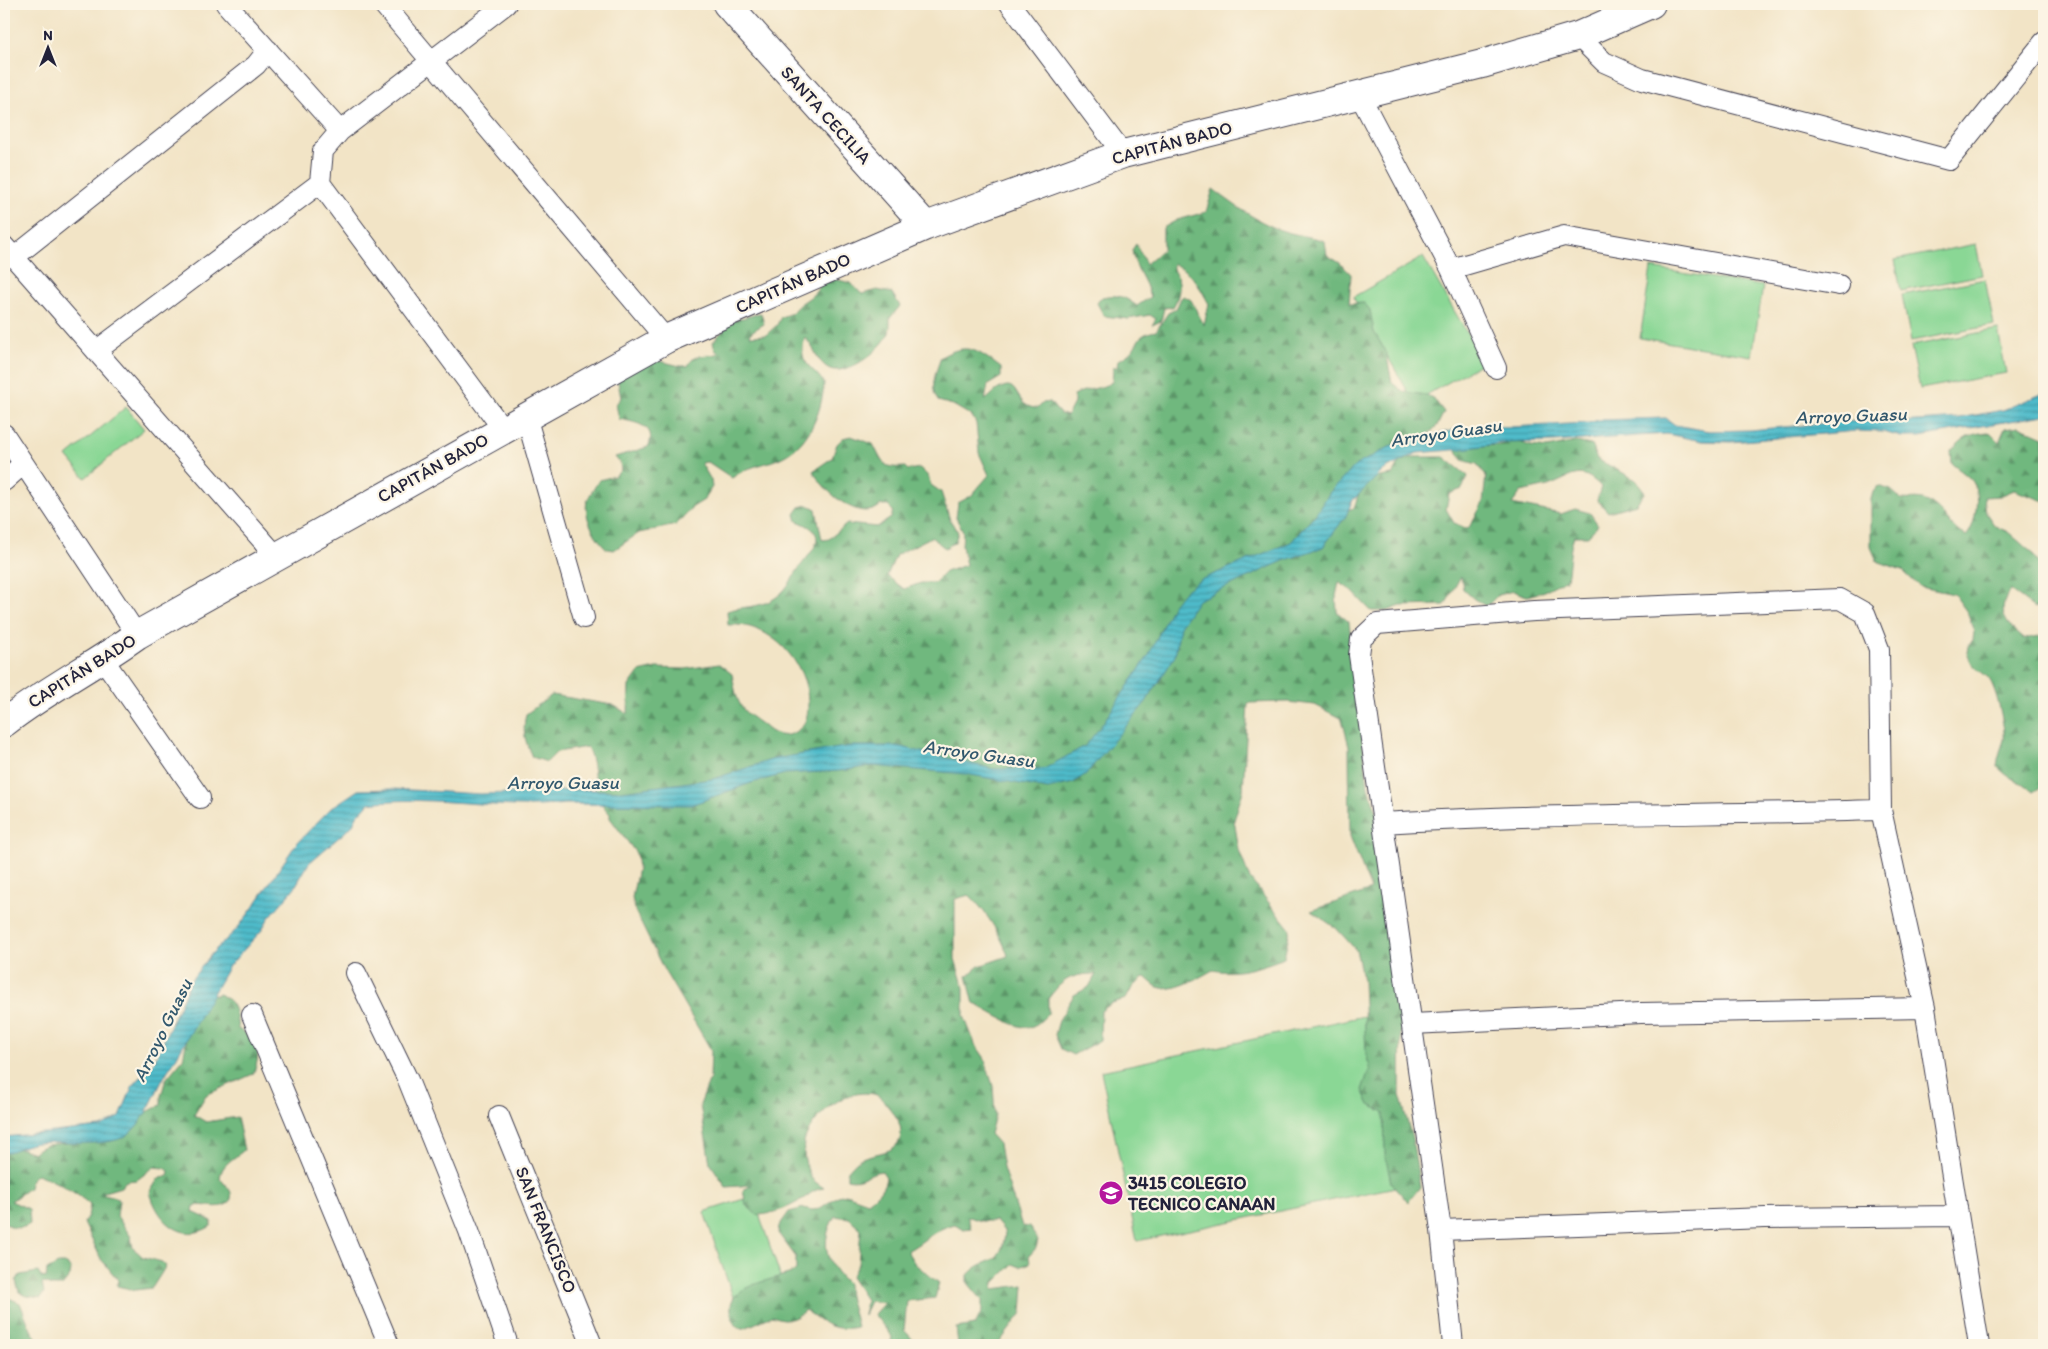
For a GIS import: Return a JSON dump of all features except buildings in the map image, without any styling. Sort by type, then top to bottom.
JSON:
[{"type":"street","points":[[226,4],[340,131]]},
{"type":"street","points":[[383,4],[666,339]]},
{"type":"street","points":[[506,4],[340,131],[323,151],[320,182],[515,422],[584,618]]},
{"type":"street","name":"SANTA CECILIA","points":[[726,4],[926,226]]},
{"type":"street","points":[[1010,4],[1123,154]]},
{"type":"street","name":"CAPITÁN BADO","points":[[4,723],[24,707],[103,659],[137,635],[666,339],[926,226],[1123,154],[1482,64],[1578,36],[1651,4]]},
{"type":"street","points":[[1578,36],[1604,62],[1642,79],[1949,160],[2044,42]]},
{"type":"street","points":[[268,50],[256,65],[8,252],[277,557]]},
{"type":"street","points":[[1360,96],[1451,268],[1496,368]]},
{"type":"street","points":[[96,351],[320,182]]},
{"type":"street","points":[[1451,268],[1564,236],[1839,285]]},
{"type":"street","points":[[4,434],[137,635]]},
{"type":"street","points":[[4,481],[23,464]]},
{"type":"street","points":[[1453,1345],[1441,1230],[1359,655],[1361,639],[1377,624],[1534,611],[1840,599],[1865,613],[1878,649],[1882,810],[1925,1008],[1979,1345]]},
{"type":"street","points":[[103,659],[200,798]]},
{"type":"street","points":[[1383,823],[1493,816],[1608,813],[1712,815],[1882,810]]},
{"type":"street","points":[[356,973],[408,1080],[469,1231],[508,1345]]},
{"type":"street","points":[[1412,1024],[1641,1013],[1925,1008]]},
{"type":"street","points":[[252,1015],[389,1345]]},
{"type":"street","name":"SAN FRANCISCO","points":[[499,1116],[592,1345]]},
{"type":"street","points":[[1441,1230],[1765,1218],[1957,1216]]},
{"type":"green space","points":[[1213,189],[1262,222],[1284,231],[1325,241],[1327,255],[1340,263],[1351,274],[1349,304],[1364,303],[1370,310],[1374,332],[1386,352],[1392,383],[1404,392],[1427,395],[1434,399],[1444,412],[1437,426],[1425,437],[1383,451],[1340,512],[1354,508],[1363,480],[1392,475],[1399,462],[1413,457],[1444,457],[1468,476],[1462,489],[1449,494],[1446,509],[1454,523],[1468,529],[1483,503],[1486,475],[1477,464],[1462,460],[1455,447],[1500,445],[1516,441],[1531,446],[1547,448],[1576,442],[1591,445],[1597,459],[1636,480],[1645,492],[1636,504],[1608,512],[1597,500],[1601,487],[1594,480],[1581,474],[1548,486],[1521,492],[1512,504],[1561,514],[1575,509],[1590,513],[1598,525],[1588,536],[1574,536],[1567,579],[1542,592],[1527,596],[1513,591],[1498,595],[1487,606],[1474,599],[1463,589],[1461,576],[1445,605],[1401,606],[1387,611],[1371,611],[1352,591],[1339,582],[1336,596],[1337,612],[1349,622],[1368,787],[1378,815],[1401,1010],[1400,1095],[1412,1138],[1420,1187],[1408,1202],[1391,1183],[1385,1154],[1384,1112],[1369,1105],[1362,1090],[1370,1067],[1366,1055],[1363,980],[1356,950],[1336,928],[1311,911],[1371,890],[1350,836],[1349,746],[1342,719],[1315,705],[1288,702],[1248,703],[1243,791],[1234,820],[1239,850],[1250,879],[1290,929],[1284,958],[1240,971],[1213,970],[1172,988],[1158,987],[1145,977],[1133,986],[1126,999],[1112,1003],[1101,1011],[1100,1040],[1073,1055],[1061,1049],[1055,1035],[1059,1020],[1074,995],[1089,987],[1096,974],[1080,975],[1063,982],[1048,999],[1048,1014],[1037,1024],[1023,1027],[1002,1019],[974,1004],[967,976],[979,966],[1008,956],[997,932],[974,900],[969,895],[955,899],[955,959],[964,988],[964,1016],[975,1044],[984,1057],[993,1086],[995,1115],[990,1134],[999,1144],[1003,1168],[1022,1226],[1029,1227],[1038,1240],[1036,1248],[1029,1256],[1030,1263],[1020,1267],[1013,1264],[994,1283],[993,1289],[1024,1285],[1022,1313],[999,1343],[994,1345],[958,1344],[956,1328],[975,1325],[982,1311],[982,1300],[968,1283],[968,1275],[974,1269],[996,1257],[1003,1244],[1005,1232],[996,1221],[981,1221],[967,1216],[971,1228],[963,1229],[955,1224],[948,1226],[907,1251],[915,1264],[939,1283],[935,1298],[907,1301],[904,1330],[918,1345],[890,1345],[892,1337],[874,1314],[884,1303],[870,1301],[864,1315],[866,1300],[851,1277],[858,1264],[861,1229],[849,1218],[835,1216],[827,1235],[827,1253],[834,1269],[848,1284],[850,1301],[857,1327],[835,1327],[823,1322],[805,1310],[794,1318],[782,1319],[772,1316],[745,1328],[738,1328],[733,1322],[731,1310],[732,1301],[737,1294],[755,1284],[796,1271],[796,1257],[778,1233],[779,1226],[789,1212],[804,1208],[819,1209],[838,1196],[846,1194],[868,1202],[884,1185],[886,1177],[882,1171],[857,1180],[847,1179],[847,1172],[860,1159],[895,1147],[901,1136],[900,1125],[895,1115],[877,1095],[863,1093],[853,1095],[833,1104],[824,1112],[816,1120],[805,1138],[804,1153],[808,1170],[812,1179],[824,1188],[781,1210],[757,1215],[746,1205],[743,1190],[752,1185],[726,1187],[710,1163],[700,1105],[710,1079],[711,1050],[664,970],[636,913],[632,898],[638,868],[636,853],[610,818],[610,814],[599,797],[591,756],[587,747],[557,752],[547,762],[532,757],[525,736],[526,714],[552,695],[613,705],[628,714],[629,686],[639,672],[656,668],[685,669],[719,664],[732,674],[739,702],[749,715],[776,734],[787,735],[800,729],[805,722],[808,703],[806,688],[794,660],[772,637],[758,630],[728,625],[727,611],[767,603],[777,597],[788,586],[814,548],[817,537],[808,526],[797,521],[795,514],[800,507],[808,505],[816,509],[822,540],[829,539],[847,524],[877,527],[891,518],[893,511],[888,506],[881,505],[872,510],[863,511],[843,503],[825,487],[813,471],[832,458],[837,444],[843,438],[851,436],[873,444],[881,460],[887,466],[905,467],[908,470],[920,468],[928,476],[931,485],[941,492],[950,520],[958,532],[955,542],[945,548],[931,537],[896,555],[887,576],[904,589],[921,583],[934,583],[945,572],[966,565],[962,546],[963,531],[956,518],[958,503],[971,496],[989,475],[979,453],[976,423],[972,416],[953,405],[938,401],[935,396],[934,379],[941,357],[950,352],[966,349],[972,350],[1001,368],[1001,377],[988,385],[985,400],[997,390],[1007,386],[1015,390],[1025,404],[1030,407],[1038,408],[1043,403],[1050,402],[1060,414],[1067,416],[1074,403],[1074,395],[1112,382],[1113,368],[1117,367],[1118,360],[1126,356],[1135,347],[1139,339],[1148,333],[1156,331],[1168,313],[1176,309],[1181,298],[1184,296],[1191,300],[1204,325],[1209,304],[1191,275],[1173,264],[1173,270],[1179,282],[1178,293],[1173,307],[1164,308],[1161,321],[1152,325],[1156,319],[1150,315],[1128,319],[1104,316],[1097,303],[1102,297],[1117,296],[1137,306],[1150,297],[1132,250],[1136,244],[1146,264],[1163,249],[1163,228],[1177,220],[1206,212]]},
{"type":"green space","points":[[1976,244],[1982,275],[1901,291],[1895,260]]},
{"type":"green space","points":[[1423,257],[1484,362],[1414,402],[1353,297]]},
{"type":"green space","points":[[1651,268],[1763,286],[1752,356],[1640,338]]},
{"type":"green space","points":[[835,279],[850,283],[862,294],[877,290],[892,293],[900,306],[890,318],[889,333],[885,340],[863,361],[853,366],[836,370],[828,368],[818,358],[805,338],[803,347],[804,359],[824,383],[820,406],[805,438],[789,454],[749,469],[732,478],[708,462],[701,463],[711,480],[712,487],[704,500],[691,508],[676,525],[639,533],[614,550],[607,549],[591,527],[587,514],[587,501],[599,480],[615,476],[621,470],[620,463],[615,457],[648,447],[650,440],[650,434],[643,426],[619,419],[616,404],[621,398],[617,377],[648,358],[680,366],[688,366],[694,358],[719,353],[715,350],[713,342],[731,321],[761,313],[764,324],[751,332],[750,336],[766,335],[777,325],[781,317],[792,313],[795,308],[814,294],[821,284]]},
{"type":"green space","points":[[1985,279],[1994,325],[1911,341],[1902,295]]},
{"type":"green space","points":[[1998,329],[2006,373],[1920,389],[1911,346]]},
{"type":"green space","points":[[126,407],[144,429],[85,478],[67,456]]},
{"type":"green space","points":[[2019,426],[2044,437],[2044,501],[2014,490],[2000,496],[1984,497],[1986,513],[1995,526],[2008,532],[2030,551],[2044,570],[2044,605],[2034,608],[2010,590],[2003,611],[2008,623],[2024,639],[2044,635],[2044,785],[2033,792],[2006,775],[1997,766],[2004,740],[2002,718],[1992,684],[1974,666],[1967,653],[1968,646],[1973,640],[1974,632],[1967,612],[1954,594],[1920,587],[1902,570],[1877,561],[1871,547],[1871,499],[1873,492],[1878,486],[1891,490],[1901,499],[1925,501],[1931,504],[1942,513],[1955,529],[1966,536],[1972,525],[1976,510],[1975,487],[1969,477],[1952,464],[1951,451],[1959,443],[1977,434],[1989,432],[1999,442],[2005,428]]},
{"type":"green space","points":[[219,994],[232,1004],[238,1029],[254,1042],[258,1053],[253,1074],[206,1095],[194,1115],[206,1122],[237,1117],[244,1150],[229,1162],[221,1173],[220,1178],[231,1192],[229,1203],[216,1207],[194,1206],[193,1212],[212,1221],[211,1226],[190,1233],[181,1231],[172,1227],[158,1212],[150,1192],[158,1179],[168,1176],[169,1171],[165,1168],[154,1167],[137,1180],[126,1181],[121,1187],[101,1193],[119,1200],[117,1216],[131,1237],[133,1248],[143,1257],[162,1262],[166,1266],[152,1288],[135,1290],[117,1286],[118,1280],[101,1259],[84,1223],[88,1216],[90,1205],[58,1183],[37,1174],[31,1179],[29,1188],[11,1201],[29,1209],[30,1224],[16,1228],[7,1224],[4,1221],[4,1148],[23,1149],[33,1153],[47,1145],[70,1142],[105,1130],[161,1105],[161,1096],[166,1079],[183,1059],[187,1038],[203,998]]},
{"type":"green space","points":[[1369,1015],[1405,1185],[1137,1241],[1101,1071]]},
{"type":"green space","points":[[753,1196],[787,1296],[738,1312],[704,1212]]},
{"type":"green space","points":[[58,1264],[67,1264],[71,1270],[70,1276],[62,1286],[42,1284],[44,1292],[41,1298],[27,1296],[19,1292],[16,1281],[20,1275],[38,1272],[41,1277],[46,1278],[47,1270]]},
{"type":"green space","points":[[4,1296],[20,1303],[31,1330],[42,1345],[4,1345]]},
{"type":"water","name":"Arroyo Guasu","points":[[2044,393],[2044,415],[1920,437],[1901,437],[1884,432],[1856,431],[1731,442],[1702,441],[1666,434],[1554,442],[1501,443],[1417,453],[1384,470],[1352,501],[1346,516],[1323,547],[1283,561],[1198,600],[1180,626],[1175,656],[1146,702],[1086,774],[1073,783],[1048,789],[966,774],[872,766],[839,771],[785,774],[751,783],[691,805],[565,804],[517,806],[418,800],[369,803],[357,816],[352,826],[309,863],[295,887],[268,919],[262,930],[229,966],[167,1071],[144,1116],[131,1132],[123,1138],[100,1143],[37,1143],[4,1153],[4,1137],[101,1127],[120,1117],[132,1087],[154,1062],[191,980],[213,952],[237,929],[296,844],[331,808],[358,790],[393,789],[480,794],[579,789],[622,791],[713,779],[774,759],[850,746],[897,746],[993,769],[1044,769],[1085,746],[1098,730],[1149,655],[1172,606],[1183,592],[1200,580],[1291,542],[1315,515],[1330,492],[1356,465],[1393,445],[1458,429],[1483,426],[1509,427],[1589,423],[1598,420],[1666,418],[1675,425],[1709,431],[1750,430],[1852,421],[1901,422],[1959,418],[2003,410]]},
{"type":"place","name":"3415 COLEGIO TECNICO CANAAN","points":[[1111,1193]]}]
